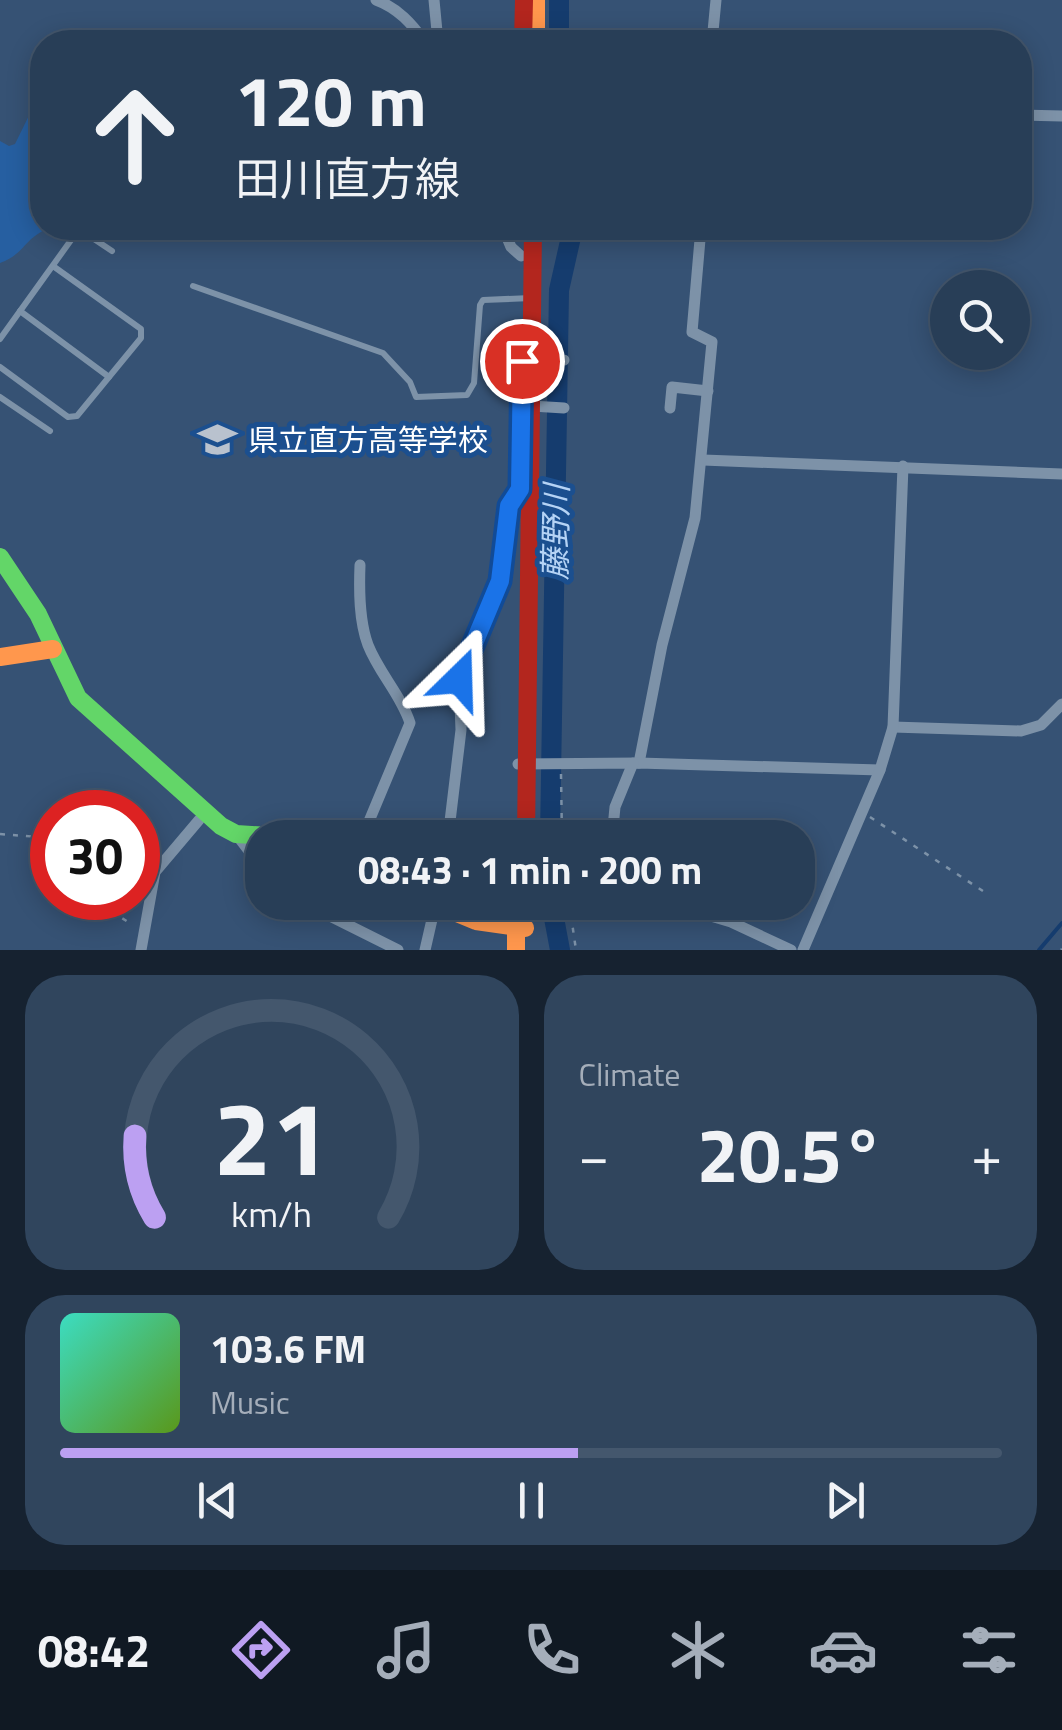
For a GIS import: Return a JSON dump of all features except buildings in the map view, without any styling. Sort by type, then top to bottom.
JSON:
[{"type":"main road","points":[[523,30],[524,0]]},
{"type":"main road","points":[[536,0],[536,30]]},
{"type":"main road","points":[[521,240],[533,360],[525,489]]},
{"type":"main road","points":[[526,820],[525,489],[531,240]]},
{"type":"main road","points":[[0,557],[38,614],[78,698],[204,813],[236,834],[245,835]]},
{"type":"main road","points":[[0,656],[53,649]]},
{"type":"main road","points":[[519,820],[524,765]]},
{"type":"main road","points":[[472,920],[520,928]]},
{"type":"main road","points":[[519,920],[525,950]]},
{"type":"main road","points":[[516,950],[522,920]]},
{"type":"street","points":[[376,0],[402,15],[415,30]]},
{"type":"street","points":[[434,0],[437,30]]},
{"type":"street","points":[[713,30],[716,0]]},
{"type":"street","points":[[1032,115],[1062,116]]},
{"type":"street","points":[[508,240],[521,256]]},
{"type":"street","points":[[614,820],[615,807],[636,763],[695,518],[712,342],[692,332],[700,240]]},
{"type":"street","points":[[533,360],[564,360]]},
{"type":"street","points":[[670,408],[672,387],[708,391]]},
{"type":"street","points":[[532,406],[564,408]]},
{"type":"street","points":[[702,460],[1062,474]]},
{"type":"street","points":[[804,950],[880,770],[893,726],[903,466]]},
{"type":"street","points":[[450,820],[461,730],[459,679],[500,581],[509,506],[525,489]]},
{"type":"street","points":[[360,565],[359,594],[368,646],[404,704],[410,723],[370,820]]},
{"type":"street","points":[[893,726],[1021,731],[1040,725],[1062,704]]},
{"type":"street","points":[[524,765],[636,763],[880,770]]},
{"type":"street","points":[[141,950],[155,872],[200,820]]},
{"type":"street","points":[[236,834],[245,846]]},
{"type":"street","points":[[338,920],[398,950]]},
{"type":"street","points":[[426,950],[431,920]]},
{"type":"street","points":[[724,920],[791,950]]},
{"type":"lane","points":[[0,339],[71,240]]},
{"type":"lane","points":[[95,240],[112,252]]},
{"type":"lane","points":[[0,367],[68,417],[77,416],[141,338],[141,328],[53,266]]},
{"type":"lane","points":[[193,286],[383,354],[410,382],[416,397],[467,395],[474,383],[483,300],[527,299]]},
{"type":"lane","points":[[20,311],[109,377]]},
{"type":"lane","points":[[0,398],[50,431]]},
{"type":"path","points":[[561,764],[562,820]]},
{"type":"path","points":[[862,812],[986,892]]},
{"type":"path","points":[[0,834],[30,836]]},
{"type":"path","points":[[126,920],[143,930]]},
{"type":"path","points":[[572,920],[576,950]]},
{"type":"shaded area","points":[[30,113],[31,240],[0,263],[0,141],[9,146],[15,144]]},
{"type":"waterway","name":"藤野川","points":[[559,0],[559,30]]},
{"type":"waterway","name":"藤野川","points":[[550,820],[559,290],[570,240]]},
{"type":"waterway","name":"藤野川","points":[[554,920],[560,950]]},
{"type":"waterway","points":[[1039,950],[1062,923]]},
{"type":"traffic: fast","points":[[0,557],[38,614],[78,698],[221,826],[245,835]]},
{"type":"traffic: slow","points":[[536,0],[536,30]]},
{"type":"traffic: slow","points":[[0,657],[53,649]]},
{"type":"traffic: slow","points":[[474,920],[525,928]]},
{"type":"traffic: slow","points":[[516,920],[516,950]]},
{"type":"traffic: jam","points":[[523,30],[524,0]]},
{"type":"traffic: jam","points":[[526,820],[533,240]]},
{"type":"place","name":"県立直方高等学校","points":[[218,440]]},
{"type":"route","points":[[459,679],[500,581],[509,506],[520,489],[522,361]]}]
